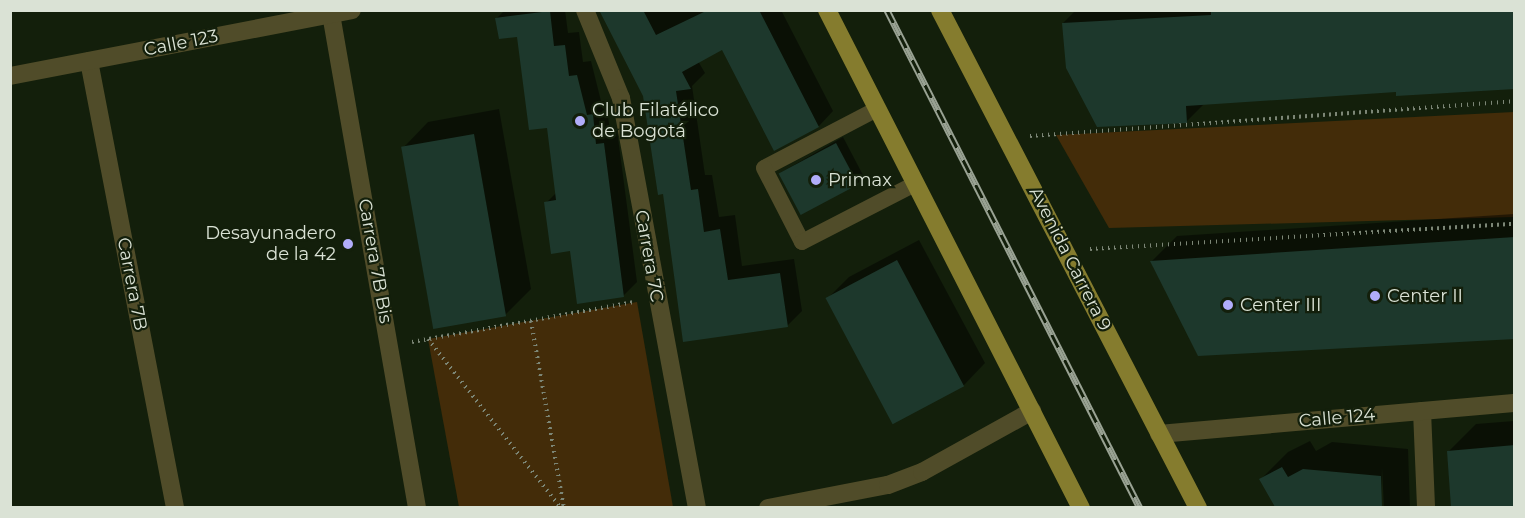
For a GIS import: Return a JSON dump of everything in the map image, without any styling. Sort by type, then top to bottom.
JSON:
[{"type":"main road","points":[[827,10],[1081,507]]},
{"type":"main road","name":"Avenida Carrera 9","points":[[940,10],[1198,507]]},
{"type":"street","name":"Calle 123","points":[[10,76],[352,10]]},
{"type":"street","name":"Carrera 7C","points":[[585,10],[621,98],[697,507]]},
{"type":"street","name":"Carrera 7B Bis","points":[[331,14],[417,507]]},
{"type":"street","name":"Carrera 7B","points":[[89,61],[175,507]]},
{"type":"street","name":"Calle 124","points":[[1159,434],[1515,403]]},
{"type":"street","points":[[768,507],[888,485],[922,472],[1032,411]]},
{"type":"street","points":[[1422,411],[1426,507]]},
{"type":"lane","points":[[877,109],[764,168],[802,242],[915,184]]},
{"type":"path","points":[[1007,137],[1515,101]]},
{"type":"path","points":[[1066,251],[1515,224]]},
{"type":"path","points":[[390,346],[657,298]]},
{"type":"path","points":[[531,321],[562,507]]},
{"type":"path","points":[[428,339],[562,507]]},
{"type":"shaded area","points":[[1514,112],[1514,217],[1109,228],[1056,135]]},
{"type":"shaded area","points":[[637,302],[673,507],[459,507],[428,339]]},
{"type":"building","points":[[599,10],[643,10],[656,35],[708,10],[759,10],[819,127],[774,151],[722,50],[682,72],[691,89],[676,91],[691,190],[698,189],[704,232],[720,229],[728,280],[780,273],[788,327],[683,342],[663,194],[658,195],[643,96]]},
{"type":"building","points":[[1211,10],[1515,10],[1515,89],[1396,96],[1396,92],[1186,106],[1187,123],[1097,127],[1066,68],[1062,23],[1211,15]]},
{"type":"building","points":[[550,11],[554,46],[565,45],[569,76],[577,75],[587,115],[593,114],[596,144],[604,143],[624,297],[577,304],[570,251],[551,254],[544,202],[556,200],[547,128],[529,130],[517,37],[499,39],[495,18]]},
{"type":"building","points":[[474,134],[506,316],[433,329],[401,147]]},
{"type":"building","name":"Primax","points":[[836,143],[858,184],[801,215],[779,174]]},
{"type":"building","points":[[1515,237],[1515,339],[1198,356],[1150,261]]},
{"type":"building","points":[[897,260],[964,386],[893,424],[825,298]]},
{"type":"building","points":[[1515,445],[1515,507],[1451,507],[1447,451]]},
{"type":"building","points":[[1282,467],[1288,477],[1303,469],[1381,476],[1382,507],[1275,507],[1259,479]]},
{"type":"railway","points":[[887,10],[1140,508]]},
{"type":"place","name":"Club Filatélico de Bogotá","points":[[580,121]]},
{"type":"place","name":"Primax","points":[[816,180]]},
{"type":"place","name":"Desayunadero de la 42","points":[[348,244]]},
{"type":"place","name":"Center II","points":[[1375,296]]},
{"type":"place","name":"Center III","points":[[1228,305]]}]
